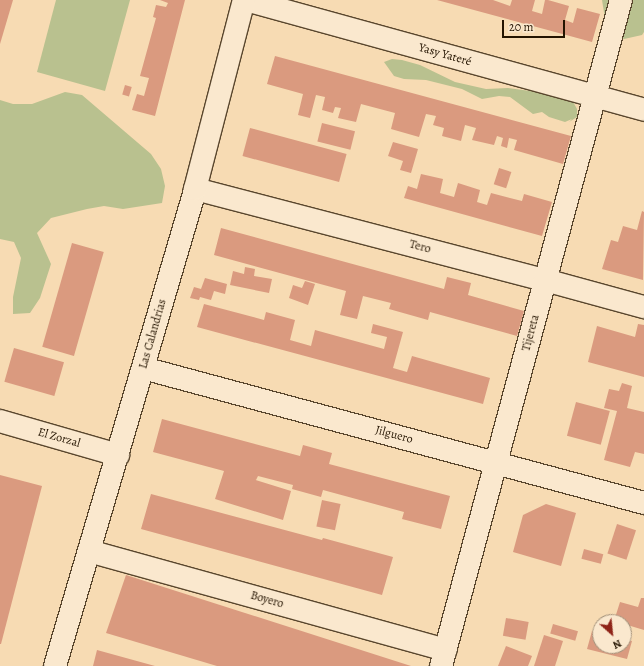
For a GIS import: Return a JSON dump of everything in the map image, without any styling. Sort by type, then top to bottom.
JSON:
[{"type":"street","name":"Yasy Yateré","points":[[245,0],[644,110]]},
{"type":"street","name":"Las Calandrias","points":[[55,666],[195,189],[245,0]]},
{"type":"street","name":"Tijereta","points":[[443,658],[621,0]]},
{"type":"street","name":"Tero","points":[[195,189],[644,307]]},
{"type":"street","name":"Jilguero","points":[[143,368],[644,503]]},
{"type":"street","name":"El Zorzal","points":[[0,421],[118,455]]},
{"type":"street","name":"Boyero","points":[[89,551],[443,658]]},
{"type":"green space","points":[[56,0],[130,0],[105,91],[37,72]]},
{"type":"green space","points":[[602,0],[644,0],[644,32],[642,35],[624,39],[607,31]]},
{"type":"green space","points":[[392,59],[420,65],[455,82],[486,89],[508,88],[545,93],[572,100],[577,109],[577,117],[569,122],[572,119],[565,122],[549,117],[542,112],[533,114],[510,97],[499,96],[482,99],[462,89],[426,80],[404,79],[394,76],[384,62]]},
{"type":"green space","points":[[65,92],[82,95],[151,154],[161,169],[165,186],[162,203],[123,209],[104,206],[51,218],[37,233],[51,264],[40,298],[30,313],[13,314],[13,297],[21,258],[14,242],[0,239],[0,100],[13,104],[32,104]]},
{"type":"building","points":[[0,0],[13,0],[0,44]]},
{"type":"building","points":[[160,0],[185,0],[155,116],[132,110],[137,94],[144,96],[149,78],[140,76],[156,18],[153,17],[156,5],[166,7],[168,3]]},
{"type":"building","points":[[437,0],[493,0],[510,6],[512,0],[535,0],[532,11],[542,14],[545,0],[548,0],[569,6],[565,20],[573,23],[577,8],[600,14],[592,42]]},
{"type":"building","points":[[275,56],[571,136],[563,164],[514,150],[517,140],[509,138],[507,148],[501,146],[503,138],[497,136],[494,145],[472,140],[476,128],[465,125],[461,141],[442,136],[444,128],[433,125],[436,116],[426,114],[419,137],[391,129],[395,113],[361,104],[356,122],[338,118],[341,108],[335,107],[333,113],[322,110],[325,97],[316,95],[310,118],[298,115],[303,94],[267,84]]},
{"type":"building","points":[[125,85],[132,87],[129,97],[122,95]]},
{"type":"building","points":[[322,123],[355,131],[350,150],[317,141]]},
{"type":"building","points":[[250,128],[347,154],[339,182],[242,156]]},
{"type":"building","points":[[393,142],[418,149],[411,173],[400,170],[403,161],[388,156]]},
{"type":"building","points":[[499,168],[511,172],[506,188],[494,184]]},
{"type":"building","points":[[421,174],[443,179],[440,193],[454,197],[458,183],[480,190],[477,202],[487,205],[491,193],[522,201],[524,194],[552,202],[542,236],[404,198],[408,186],[417,189]]},
{"type":"building","points":[[642,211],[644,212],[643,280],[602,269],[611,240],[618,242],[623,226],[637,230]]},
{"type":"building","points":[[221,228],[444,289],[447,277],[471,283],[468,295],[524,311],[517,336],[430,312],[428,320],[389,309],[391,303],[363,296],[357,319],[340,315],[346,291],[214,255]]},
{"type":"building","points":[[72,243],[104,252],[74,356],[42,347]]},
{"type":"building","points":[[245,267],[255,269],[254,276],[272,279],[269,293],[230,285],[233,271],[244,274]]},
{"type":"building","points":[[205,278],[227,284],[225,294],[214,291],[211,300],[200,297],[199,300],[190,298],[194,287],[201,289]]},
{"type":"building","points":[[305,281],[315,284],[308,305],[289,298],[293,285],[302,288]]},
{"type":"building","points":[[204,304],[264,320],[266,312],[295,320],[290,340],[311,346],[315,330],[384,349],[387,337],[371,333],[373,324],[403,332],[393,368],[407,372],[412,356],[490,378],[483,404],[197,327]]},
{"type":"building","points":[[638,324],[644,325],[644,377],[588,362],[597,326],[635,337]]},
{"type":"building","points":[[14,348],[64,362],[54,396],[4,382]]},
{"type":"building","points":[[622,383],[632,386],[627,408],[644,412],[644,454],[635,452],[630,467],[604,460],[617,411],[604,408],[609,389],[619,391]]},
{"type":"building","points":[[576,402],[610,411],[601,445],[567,436]]},
{"type":"building","points":[[162,419],[300,456],[303,445],[332,453],[329,464],[450,496],[441,529],[402,519],[404,512],[323,490],[321,497],[292,489],[293,485],[258,476],[256,480],[227,471],[291,491],[283,520],[215,499],[224,471],[153,452]]},
{"type":"building","points":[[0,475],[42,486],[1,644],[0,644]]},
{"type":"building","points":[[151,494],[322,540],[323,538],[393,557],[382,595],[141,529]]},
{"type":"building","points":[[322,500],[341,504],[335,530],[316,526]]},
{"type":"building","points":[[546,504],[576,513],[561,566],[513,552],[523,515]]},
{"type":"building","points":[[617,524],[636,530],[626,560],[607,553]]},
{"type":"building","points":[[584,549],[603,554],[601,564],[581,559]]},
{"type":"building","points":[[126,575],[411,666],[217,666],[106,633]]},
{"type":"building","points":[[641,598],[644,598],[644,630],[632,626],[632,614],[616,614],[620,602],[638,607]]},
{"type":"building","points":[[506,618],[529,622],[526,640],[503,636]]},
{"type":"building","points":[[553,624],[578,631],[575,641],[550,634]]},
{"type":"building","points":[[592,631],[592,650],[587,649]]},
{"type":"building","points":[[544,635],[563,641],[555,666],[534,666]]},
{"type":"building","points":[[506,646],[532,656],[528,666],[498,666]]},
{"type":"building","points":[[97,650],[155,666],[93,666]]},
{"type":"building","points":[[607,654],[628,654],[627,659]]}]
